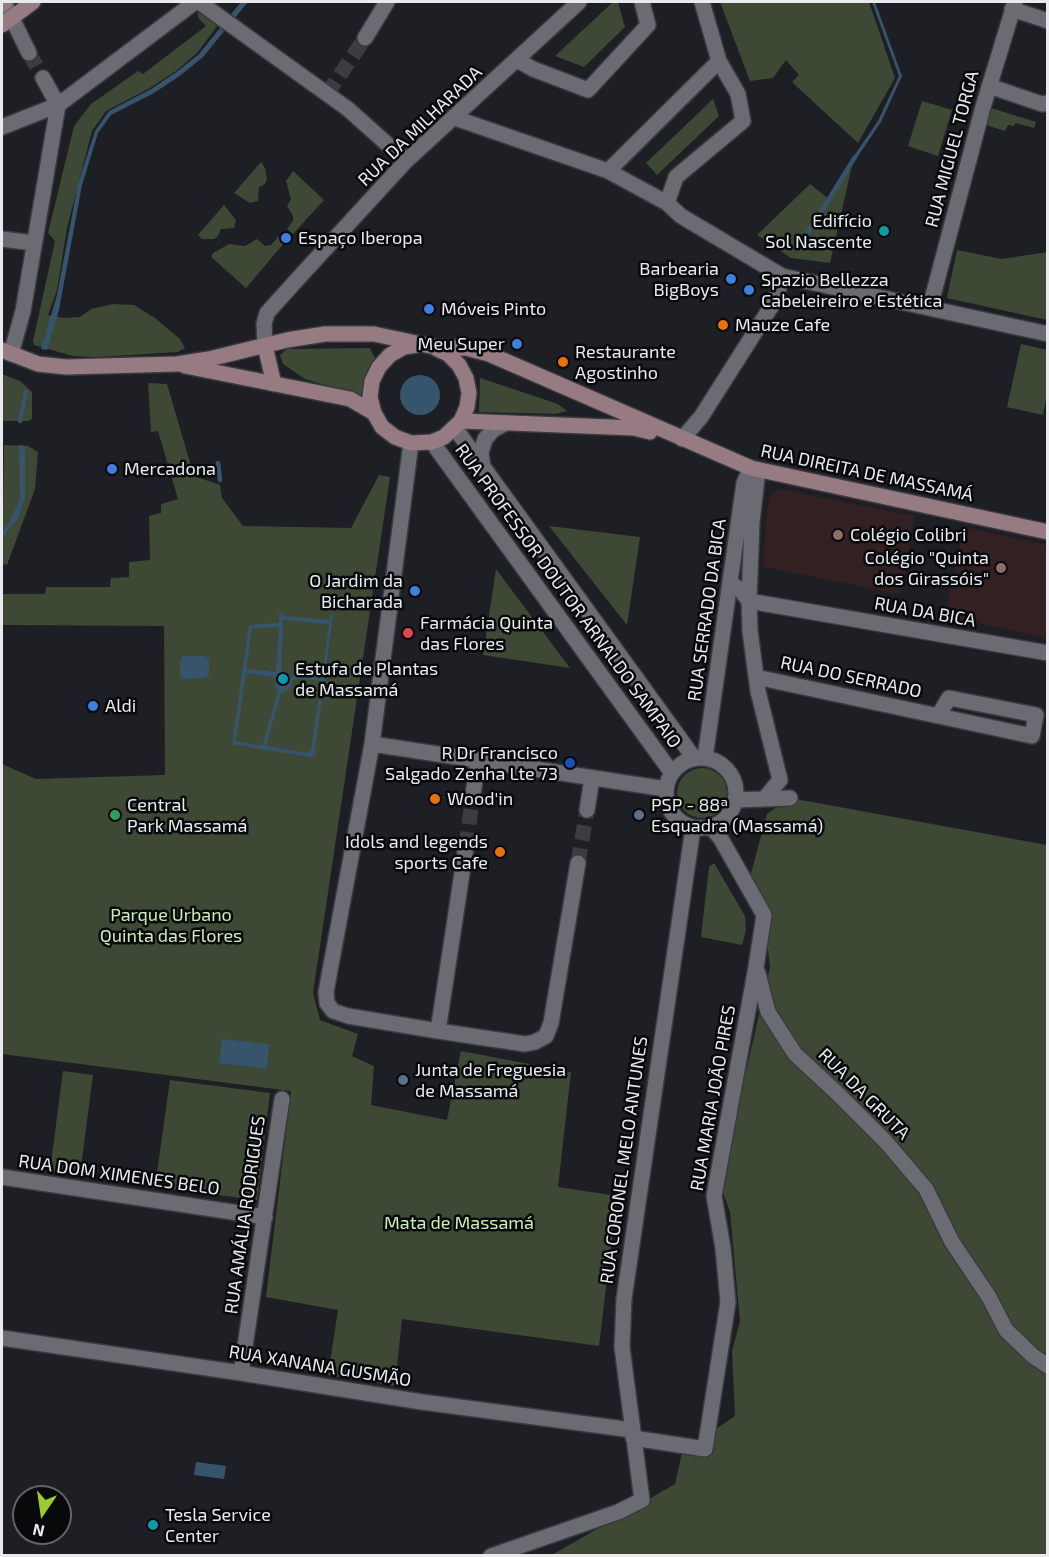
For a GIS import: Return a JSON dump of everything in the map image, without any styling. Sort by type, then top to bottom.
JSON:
[{"type":"main road","points":[[7,21],[33,2]]},
{"type":"main road","name":"RUA DIREITA DE MASSAMÁ","points":[[6,352],[38,364],[57,367],[177,364],[287,340],[335,334],[374,334],[427,346],[448,354],[459,365],[466,378],[469,393],[467,408],[458,425]]},
{"type":"main road","points":[[265,346],[274,384]]},
{"type":"main road","name":"RUA DIREITA DE MASSAMÁ","points":[[411,443],[395,437],[382,427],[374,412],[370,397],[372,381],[379,367],[390,355],[404,347],[466,348],[489,354],[682,440],[754,469],[1047,532]]},
{"type":"main road","name":"RUA DIREITA DE MASSAMÁ","points":[[177,364],[350,399],[374,412]]},
{"type":"main road","name":"RUA DIREITA DE MASSAMÁ","points":[[458,425],[506,423],[634,428],[682,440]]},
{"type":"main road","points":[[411,443],[432,442],[444,437],[458,425]]},
{"type":"street","points":[[4,2],[7,21],[29,53]]},
{"type":"street","points":[[365,38],[387,2]]},
{"type":"street","name":"RUA DA MILHARADA","points":[[265,346],[264,324],[267,313],[406,161],[579,2]]},
{"type":"street","points":[[518,60],[533,69],[588,90],[648,25],[642,2]]},
{"type":"street","points":[[667,203],[676,177],[743,121],[738,94],[719,61],[702,2]]},
{"type":"street","points":[[2,127],[58,105],[190,3],[348,109],[406,161]]},
{"type":"street","points":[[1014,5],[1041,18]]},
{"type":"street","name":"RUA MIGUEL TORGA","points":[[930,307],[990,82],[1014,5]]},
{"type":"street","points":[[608,171],[719,61]]},
{"type":"street","points":[[6,352],[23,311],[58,105],[43,78]]},
{"type":"street","points":[[990,82],[1047,96]]},
{"type":"street","points":[[990,82],[1042,104],[1047,103]]},
{"type":"street","points":[[455,118],[608,171],[667,203],[681,216],[782,276],[1047,334]]},
{"type":"street","points":[[2,239],[34,243]]},
{"type":"street","points":[[682,440],[701,417],[776,299],[782,276]]},
{"type":"street","points":[[483,467],[481,453],[485,440],[493,430],[506,423]]},
{"type":"street","name":"RUA PROFESSOR DOUTOR ARNALDO SAMPAIO","points":[[458,425],[483,467],[700,758]]},
{"type":"street","name":"RUA PROFESSOR DOUTOR ARNALDO SAMPAIO","points":[[432,442],[672,773]]},
{"type":"street","points":[[411,443],[372,744],[326,992],[327,1003],[333,1011],[348,1016],[525,1044],[546,1036],[551,1023],[578,864]]},
{"type":"street","name":"RUA SERRADO DA BICA","points":[[700,758],[731,584],[744,483],[754,469]]},
{"type":"street","name":"RUA SERRADO DA BICA","points":[[754,469],[750,631],[756,677],[780,780],[764,799]]},
{"type":"street","points":[[731,584],[740,590],[749,601]]},
{"type":"street","name":"RUA DA BICA","points":[[749,601],[1047,653]]},
{"type":"street","name":"RUA DO SERRADO","points":[[756,677],[938,716],[1032,736],[1036,715],[949,698],[938,716]]},
{"type":"street","points":[[372,744],[666,789]]},
{"type":"street","points":[[700,758],[717,761],[726,768],[733,777],[736,800],[727,817],[711,827],[693,828],[675,818],[669,809],[666,789],[672,773],[685,761],[700,758]]},
{"type":"street","points":[[473,794],[478,760]]},
{"type":"street","points":[[587,810],[592,778]]},
{"type":"street","points":[[736,800],[790,798]]},
{"type":"street","name":"RUA DA GRUTA","points":[[711,827],[721,839],[764,915],[756,967],[768,1012],[795,1054],[886,1142],[926,1189],[952,1242],[989,1297],[1006,1330],[1047,1366]]},
{"type":"street","name":"RUA CORONEL MELO ANTUNES","points":[[491,1556],[618,1512],[642,1500],[622,1347],[624,1299],[693,828]]},
{"type":"street","points":[[438,1030],[466,847]]},
{"type":"street","name":"RUA MARIA JOÃO PIRES","points":[[633,1434],[705,1449],[728,1302],[723,1248],[714,1196],[756,967]]},
{"type":"street","name":"RUA AMÁLIA RODRIGUES","points":[[242,1373],[282,1099]]},
{"type":"street","name":"RUA DOM XIMENES BELO","points":[[2,1178],[266,1217]]},
{"type":"street","name":"RUA XANANA GUSMÃO","points":[[2,1338],[633,1434]]},
{"type":"shaded area","name":"Colégio Colibri","points":[[780,489],[915,516],[900,594],[763,567],[767,509],[771,494]]},
{"type":"shaded area","name":"Colégio \"Quinta dos Girassóis\"","points":[[964,527],[1047,545],[1047,638],[945,616]]},
{"type":"green space","points":[[613,2],[618,2],[625,27],[584,67],[555,56]]},
{"type":"green space","points":[[720,2],[869,2],[895,78],[858,143],[792,82],[799,75],[786,60],[773,78],[750,81]]},
{"type":"green space","points":[[197,13],[203,14],[218,25],[197,53],[176,71],[150,88],[106,111],[92,131],[67,228],[57,290],[48,315],[64,318],[80,317],[91,309],[113,304],[134,305],[155,318],[180,339],[185,348],[178,352],[97,357],[73,356],[34,345],[55,241],[48,233],[74,126],[91,104],[138,71],[143,74],[206,26]]},
{"type":"green space","points":[[713,99],[719,116],[657,175],[646,163]]},
{"type":"green space","points":[[922,101],[952,110],[938,156],[908,146]]},
{"type":"green space","points":[[991,108],[1036,122],[1034,128],[1015,123],[1014,126],[1008,125],[1005,131],[986,125]]},
{"type":"green space","points":[[853,161],[830,263],[791,258],[757,235],[810,184],[829,199]]},
{"type":"green space","points":[[261,162],[267,179],[265,184],[259,187],[258,201],[250,203],[234,193]]},
{"type":"green space","points":[[293,171],[324,200],[293,234],[287,229],[293,221],[293,216],[287,206],[291,199],[286,181]]},
{"type":"green space","points":[[224,205],[236,220],[234,228],[221,229],[214,239],[202,239],[198,235]]},
{"type":"green space","points":[[279,236],[285,242],[246,288],[211,257],[213,253],[229,244],[245,246],[257,239],[265,246],[271,245]]},
{"type":"green space","points":[[957,250],[1002,259],[1047,252],[1047,320],[947,298]]},
{"type":"green space","points":[[1021,344],[1047,350],[1047,393],[1043,415],[1007,407]]},
{"type":"green space","points":[[370,348],[377,363],[365,397],[305,379],[283,364],[280,355],[287,349]]},
{"type":"green space","points":[[2,374],[20,381],[32,392],[32,419],[2,421]]},
{"type":"green space","points":[[480,378],[558,404],[567,411],[555,414],[479,412]]},
{"type":"green space","name":"Parque Urbano Quinta das Flores","points":[[148,383],[167,384],[191,466],[197,477],[220,485],[222,498],[243,526],[351,528],[379,475],[390,477],[313,993],[320,1020],[358,1034],[352,1056],[374,1066],[371,1105],[447,1120],[461,1051],[571,1072],[558,1187],[617,1196],[599,1346],[402,1319],[395,1386],[328,1375],[338,1310],[266,1297],[291,1091],[2,1054],[2,764],[36,779],[165,775],[164,626],[2,625],[2,594],[45,594],[46,587],[110,587],[111,578],[129,577],[129,562],[150,560],[149,516],[161,513],[161,504],[178,499],[158,431],[151,432]]},
{"type":"green space","points":[[4,445],[28,446],[38,452],[35,489],[7,565],[2,564]]},
{"type":"green space","points":[[549,526],[640,537],[627,625]]},
{"type":"green space","points":[[496,569],[570,668],[483,655]]},
{"type":"green space","points":[[702,768],[720,775],[727,793],[720,811],[702,818],[684,811],[677,793],[684,775]]},
{"type":"green space","points":[[790,798],[1047,845],[1047,1555],[550,1556],[675,1484],[682,1452],[735,1416],[732,1351],[740,1321],[730,1212],[720,1184],[770,967],[764,915],[749,881],[767,814]]},
{"type":"green space","points":[[714,863],[745,916],[746,930],[742,945],[701,937],[709,867]]},
{"type":"green space","points":[[63,1071],[93,1075],[80,1175],[50,1171]]},
{"type":"green space","points":[[170,1080],[270,1093],[257,1200],[155,1187]]},
{"type":"water","points":[[241,2],[248,2],[203,57],[154,93],[111,115],[98,133],[82,185],[59,310],[47,350],[41,349],[57,295],[78,184],[95,131],[109,111],[151,89],[199,54]]},
{"type":"water","points":[[872,2],[875,2],[902,76],[881,122],[854,162],[851,160],[878,121],[899,76]]},
{"type":"water","points":[[420,375],[428,376],[434,381],[439,387],[439,403],[434,409],[428,414],[420,415],[412,414],[406,409],[401,403],[400,395],[401,387],[406,381],[412,376]]},
{"type":"water","points":[[19,445],[25,446],[25,499],[18,518],[2,538],[2,532],[10,521],[20,498]]},
{"type":"water","points":[[279,613],[283,613],[283,616],[329,620],[331,615],[337,616],[333,616],[332,621],[316,755],[310,757],[232,744],[249,625],[279,623]],"holes":[[[283,620],[329,624],[322,676],[291,676],[281,670]],[[279,627],[276,672],[246,669],[252,628]],[[246,673],[277,678],[275,687],[278,692],[262,746],[236,741]],[[292,680],[321,681],[311,749],[307,753],[266,746],[281,693],[291,687]]]},
{"type":"water","points":[[183,656],[204,656],[209,660],[209,674],[205,678],[184,679],[180,676],[180,661]]},
{"type":"water","points":[[222,1039],[269,1044],[267,1069],[219,1063]]},
{"type":"water","points":[[196,1462],[226,1466],[224,1479],[194,1475]]},
{"type":"waterway","points":[[801,244],[855,157]]},
{"type":"waterway","points":[[20,421],[26,392]]},
{"type":"waterway","points":[[218,463],[220,480]]},
{"type":"tunnel","points":[[327,94],[365,38]]},
{"type":"tunnel","points":[[29,53],[43,78]]},
{"type":"tunnel","points":[[466,847],[473,794]]},
{"type":"tunnel","points":[[578,863],[587,810]]},
{"type":"place","name":"Edifício Sol Nascente","points":[[884,231]]},
{"type":"place","name":"Espaço Iberopa","points":[[286,238]]},
{"type":"place","name":"Barbearia BigBoys","points":[[731,279]]},
{"type":"place","name":"Spazio Bellezza Cabeleireiro e Estética","points":[[749,290]]},
{"type":"place","name":"Móveis Pinto","points":[[429,309]]},
{"type":"place","name":"Mauze Cafe","points":[[723,325]]},
{"type":"place","name":"Meu Super","points":[[517,344]]},
{"type":"place","name":"Restaurante Agostinho","points":[[563,362]]},
{"type":"place","name":"Mercadona","points":[[112,469]]},
{"type":"place","name":"Colégio Colibri","points":[[838,535]]},
{"type":"place","name":"Colégio \"Quinta dos Girassóis\"","points":[[1001,568]]},
{"type":"place","name":"O Jardim da Bicharada","points":[[415,591]]},
{"type":"place","name":"Farmácia Quinta das Flores","points":[[408,633]]},
{"type":"place","name":"Estufa de Plantas de Massamá","points":[[283,679]]},
{"type":"place","name":"Aldi","points":[[93,706]]},
{"type":"place","name":"R Dr Francisco Salgado Zenha Lte 73","points":[[570,763]]},
{"type":"place","name":"Wood'in","points":[[435,799]]},
{"type":"place","name":"Central Park Massamá","points":[[115,815]]},
{"type":"place","name":"PSP - 88ª Esquadra (Massamá)","points":[[639,815]]},
{"type":"place","name":"Idols and legends sports Cafe","points":[[500,852]]},
{"type":"place","name":"Junta de Freguesia de Massamá","points":[[403,1080]]},
{"type":"place","name":"Tesla Service Center","points":[[153,1525]]},
{"type":"park label","name":"Mata de Massamá","points":[[459,1223]]}]
